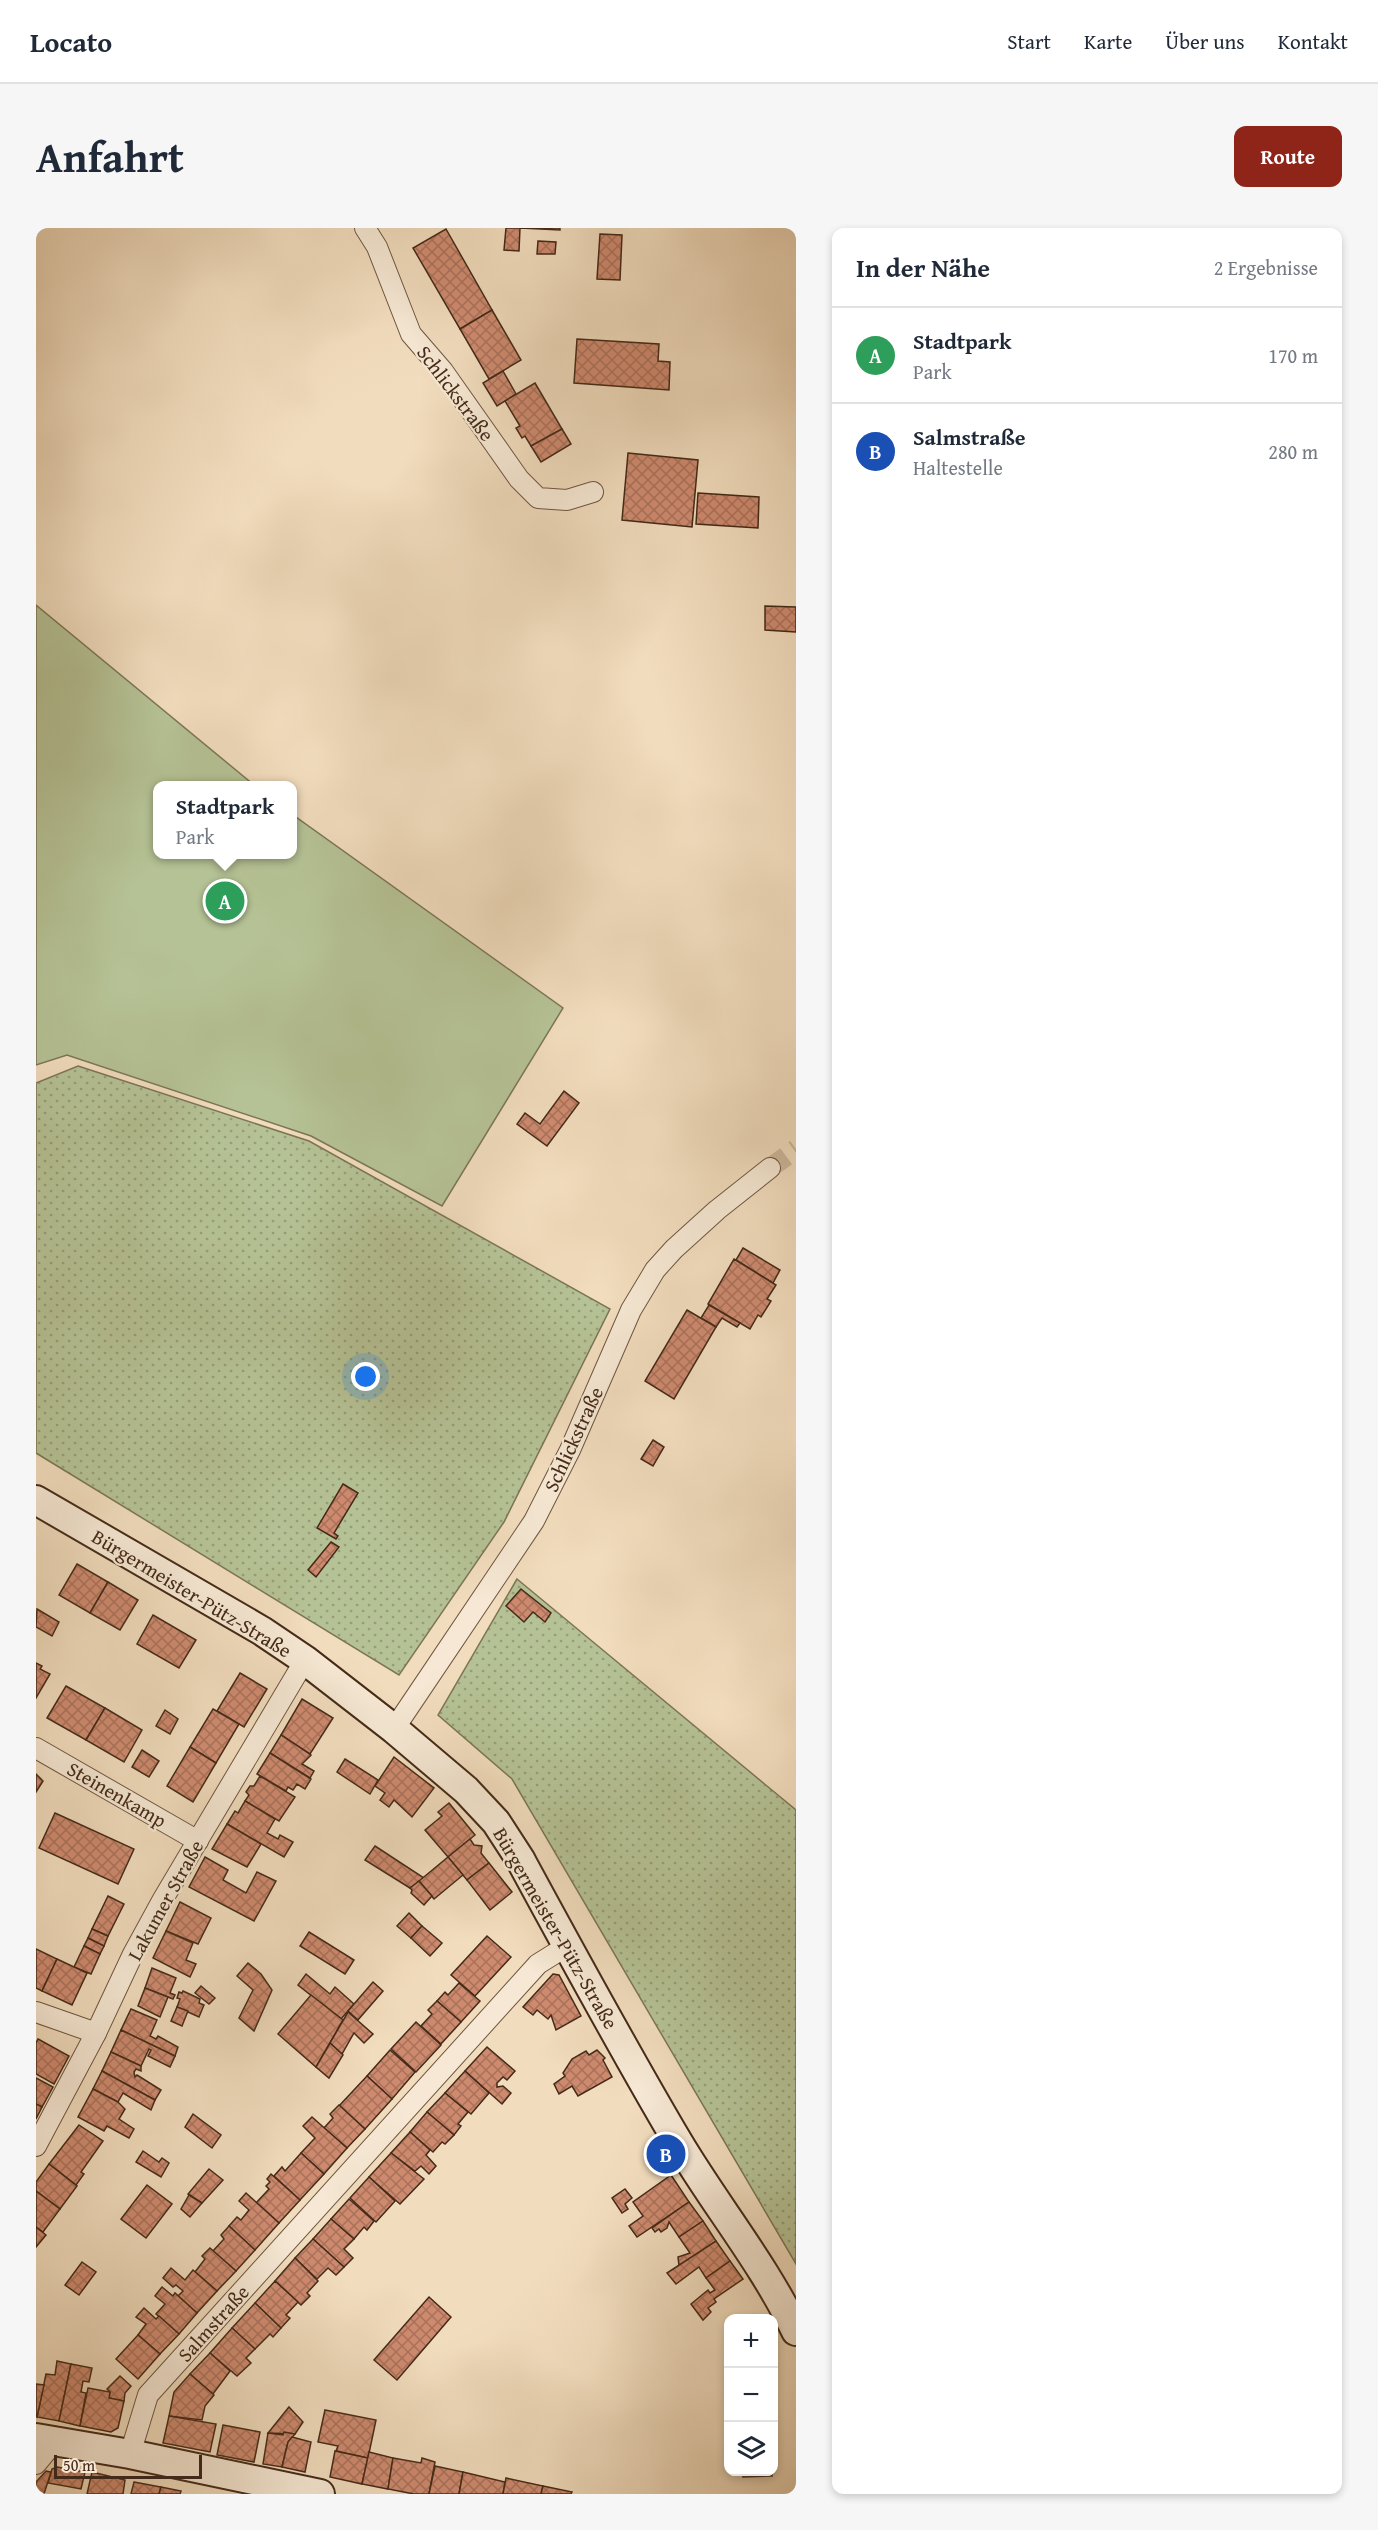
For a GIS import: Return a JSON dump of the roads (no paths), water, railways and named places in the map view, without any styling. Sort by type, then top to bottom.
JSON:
[{"type":"main road","name":"Bürgermeister-Pütz-Straße","points":[[36,1500],[262,1631],[305,1660],[394,1729],[466,1790],[496,1822],[520,1858],[567,1946],[679,2143],[759,2266],[785,2308],[796,2331]]},
{"type":"main road","points":[[46,2439],[130,2454],[320,2494]]},
{"type":"street","name":"Schlickstraße","points":[[365,228],[376,247],[411,334],[443,371],[519,479],[537,498],[567,500],[593,492]]},
{"type":"street","name":"Schlickstraße","points":[[394,1729],[534,1521],[570,1450],[631,1310],[655,1270],[674,1249],[717,1210],[770,1168]]},
{"type":"street","name":"Lakumer Straße","points":[[36,2146],[96,2033],[133,1953],[305,1660]]},
{"type":"street","name":"Steinenkamp","points":[[36,1748],[198,1841]]},
{"type":"street","name":"Salmstraße","points":[[130,2454],[148,2395],[538,1964],[567,1946]]},
{"type":"street","points":[[36,2012],[96,2033]]},
{"type":"street","points":[[36,2464],[46,2439]]},
{"type":"tunnel","points":[[770,1168],[796,1149]]},
{"type":"place","name":"Stadtpark","points":[[225,901]]},
{"type":"place","name":"Salmstraße","points":[[666,2154]]}]
